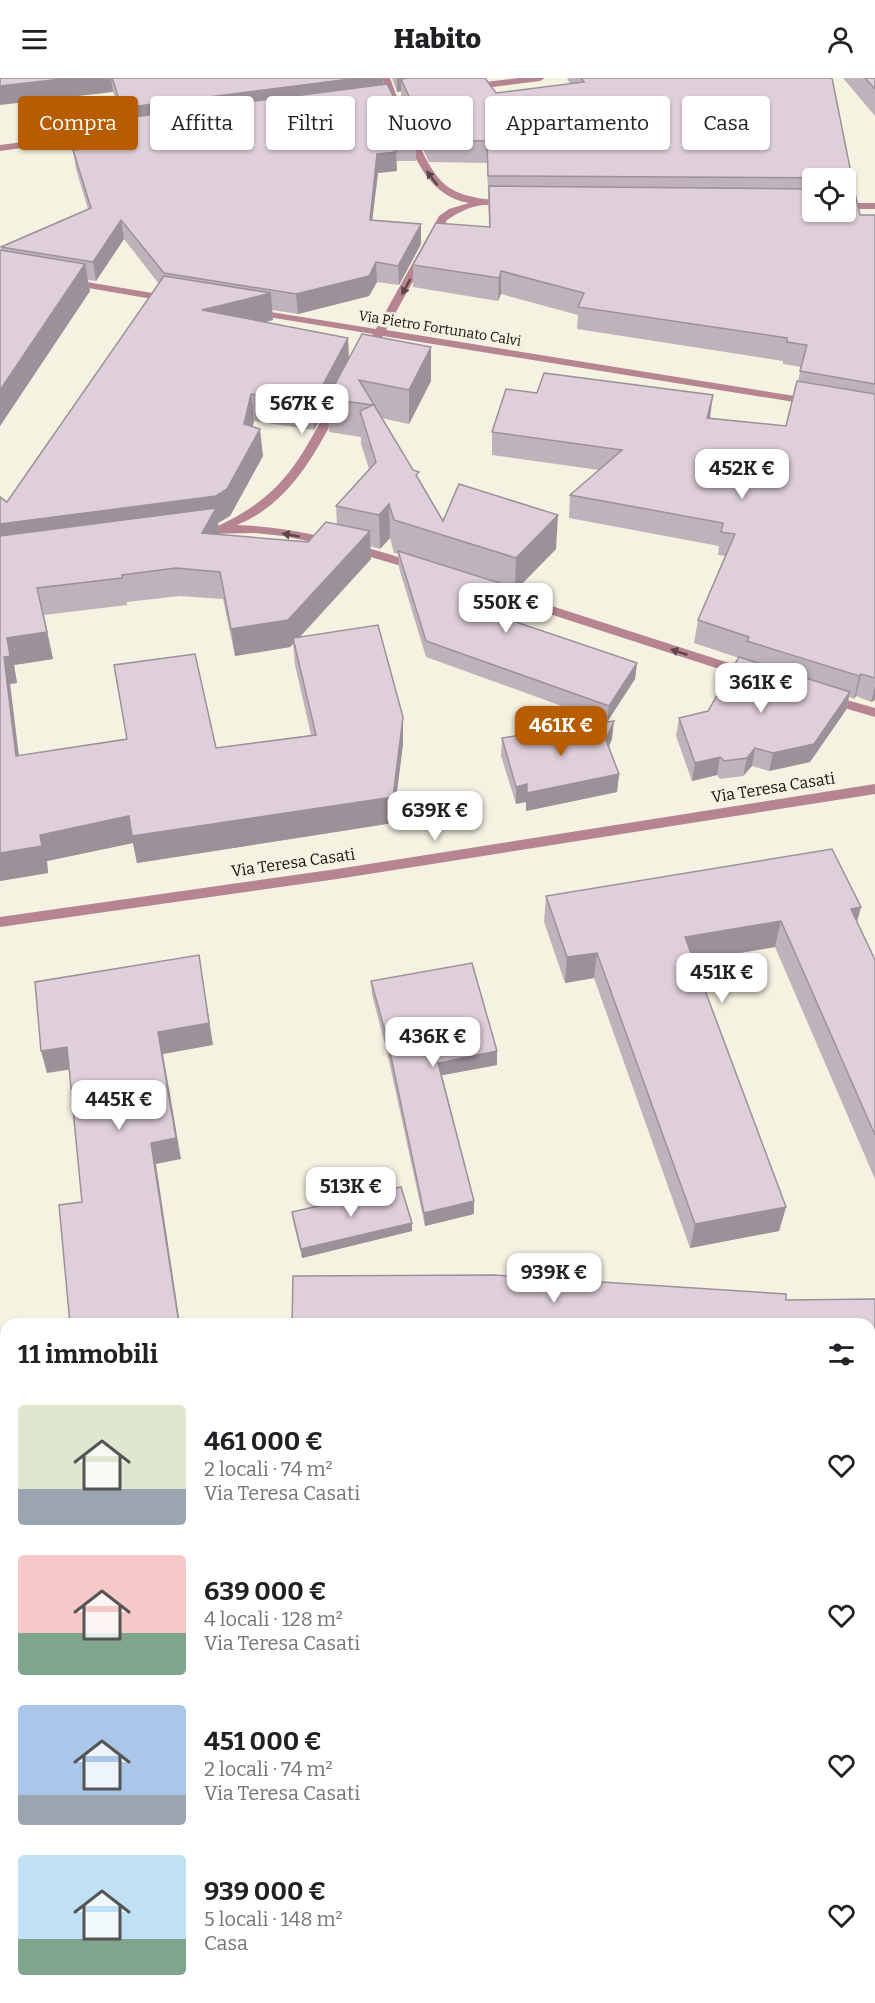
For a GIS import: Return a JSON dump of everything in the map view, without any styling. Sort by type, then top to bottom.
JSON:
[{"type":"street","points":[[385,78],[393,96]]},
{"type":"street","points":[[461,88],[540,78]]},
{"type":"street","points":[[398,96],[404,95]]},
{"type":"street","points":[[0,148],[150,129]]},
{"type":"street","points":[[416,150],[429,178],[442,191],[482,203],[518,204]]},
{"type":"street","points":[[367,349],[380,333],[443,218],[453,211],[482,203]]},
{"type":"street","points":[[856,206],[875,206]]},
{"type":"street","points":[[57,280],[184,301]]},
{"type":"street","name":"Via Pietro Fortunato Calvi","points":[[241,310],[828,405]]},
{"type":"street","points":[[211,530],[256,513],[282,492],[300,470],[345,386]]},
{"type":"street","points":[[184,534],[237,529],[297,536],[376,554],[434,572]]},
{"type":"street","points":[[473,585],[763,678]]},
{"type":"street","points":[[819,696],[875,713]]},
{"type":"street","name":"Via Teresa Casati","points":[[0,922],[337,874],[875,789]]},
{"type":"building","points":[[0,78],[70,78],[0,86]]},
{"type":"building","points":[[112,78],[358,78],[216,96],[150,96],[150,104],[138,106],[138,96],[118,96]]},
{"type":"building","points":[[485,78],[496,93],[584,82],[581,78],[832,78],[850,168],[802,168],[802,178],[488,176],[487,150],[670,150],[670,96],[485,96],[485,141],[473,141],[473,96],[409,96],[401,79]]},
{"type":"building","points":[[865,78],[875,78],[875,89]]},
{"type":"building","points":[[387,84],[393,96],[367,96],[367,150],[395,150],[396,152],[377,154],[370,220],[421,224],[398,266],[376,262],[369,276],[296,294],[164,273],[121,220],[93,262],[1,247],[91,208],[73,150],[138,150],[138,116],[150,115],[150,150],[254,150],[254,101],[266,100],[266,150],[355,150],[355,96],[295,96]]},
{"type":"building","points":[[489,186],[802,189],[802,222],[856,222],[856,198],[860,215],[875,215],[875,384],[800,371],[807,345],[787,342],[787,338],[578,307],[584,293],[501,271],[499,278],[413,265],[436,223],[490,227]]},
{"type":"building","points":[[0,250],[85,264],[0,390]]},
{"type":"building","points":[[164,276],[271,293],[202,310],[348,338],[313,403],[251,394],[244,424],[260,429],[227,489],[216,496],[0,524],[0,497],[7,502]]},
{"type":"building","points":[[362,334],[431,347],[409,390],[359,380],[413,470],[419,472],[416,475],[443,521],[459,484],[558,515],[516,558],[394,520],[389,504],[379,515],[336,506],[376,462],[360,411],[373,405],[327,399]]},
{"type":"building","points":[[544,373],[713,395],[707,418],[786,426],[797,381],[875,394],[875,678],[861,674],[859,676],[747,641],[749,637],[698,620],[735,534],[721,532],[723,523],[570,495],[622,450],[492,432],[506,389],[537,393]]},
{"type":"building","points":[[216,508],[202,533],[308,542],[326,522],[370,531],[288,620],[231,629],[220,572],[176,568],[122,575],[122,578],[37,588],[47,632],[7,638],[10,656],[4,657],[16,756],[127,739],[114,665],[195,654],[216,748],[316,735],[293,638],[378,625],[403,717],[393,797],[132,836],[129,816],[40,835],[42,846],[0,853],[0,536]]},
{"type":"building","points":[[398,551],[506,585],[481,610],[637,663],[609,706],[426,641]]},
{"type":"building","points":[[739,657],[850,692],[814,744],[773,753],[755,748],[747,758],[724,761],[720,757],[695,763],[679,718],[708,711]]},
{"type":"building","points":[[614,721],[606,740],[619,774],[527,793],[527,784],[516,787],[502,738]]},
{"type":"building","points":[[832,849],[861,907],[851,909],[875,960],[875,1135],[781,921],[685,937],[786,1207],[695,1224],[597,953],[567,957],[546,896]]},
{"type":"building","points":[[199,955],[209,1023],[158,1032],[176,1138],[151,1143],[178,1318],[69,1318],[59,1205],[82,1202],[67,1047],[41,1051],[35,982]]},
{"type":"building","points":[[472,963],[497,1051],[438,1063],[474,1201],[424,1213],[387,1038],[371,981]]},
{"type":"building","points":[[401,1187],[412,1223],[301,1249],[292,1212]]},
{"type":"building","points":[[493,1275],[786,1294],[786,1300],[875,1299],[875,1318],[292,1318],[293,1276]]}]
